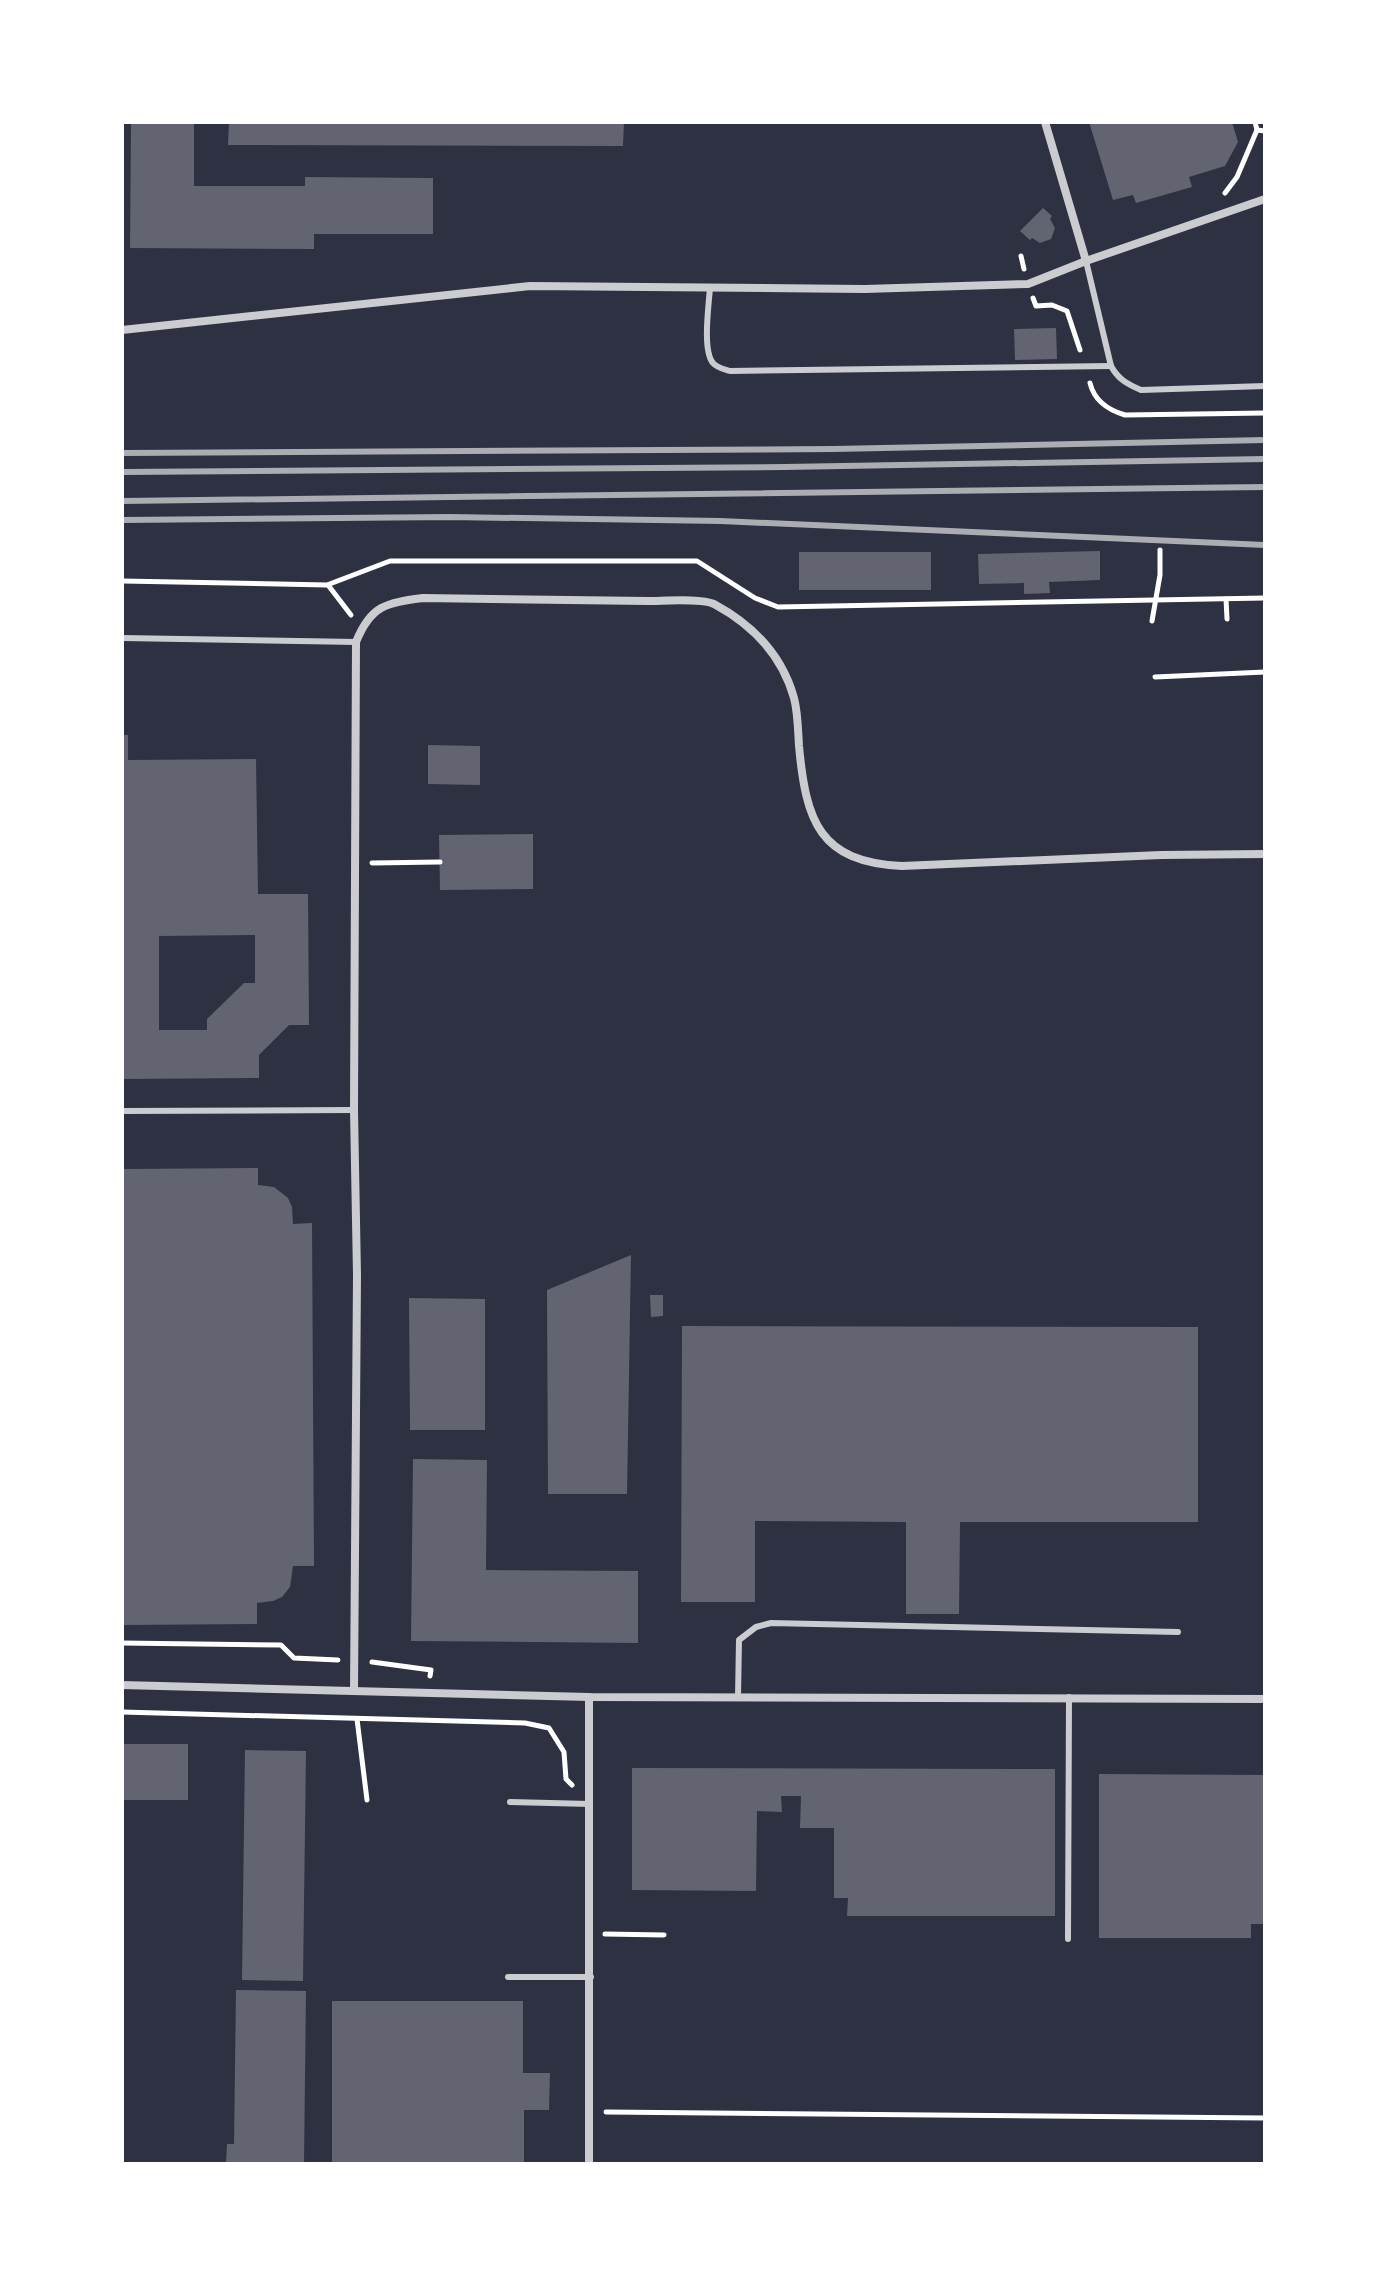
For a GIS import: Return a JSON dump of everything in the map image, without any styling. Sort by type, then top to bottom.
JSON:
[{"type":"street","points":[[1045,122],[1086,261]]},
{"type":"street","points":[[122,330],[530,286],[897,289],[1028,284],[1265,199]]},
{"type":"street","points":[[354,1691],[356,642],[362,628],[382,605],[423,598],[710,602],[755,632],[770,646],[785,672],[795,700],[803,791],[817,826],[835,848],[855,859],[878,865],[902,866],[1147,855],[1265,854]]},
{"type":"street","points":[[122,1685],[589,1697],[1265,1699]]},
{"type":"street","points":[[589,1697],[589,2164]]},
{"type":"lane","points":[[1086,261],[1111,366],[1117,376],[1141,390],[1265,386]]},
{"type":"lane","points":[[710,287],[707,338],[711,360],[716,366],[730,371],[1111,366]]},
{"type":"lane","points":[[122,638],[356,642]]},
{"type":"lane","points":[[122,1111],[354,1110]]},
{"type":"lane","points":[[738,1697],[739,1640],[756,1627],[771,1623],[1178,1632]]},
{"type":"lane","points":[[1068,1939],[1069,1697]]},
{"type":"lane","points":[[510,1802],[590,1804]]},
{"type":"lane","points":[[508,1977],[591,1977]]},
{"type":"path","points":[[1223,196],[1237,177],[1257,130],[1255,122]]},
{"type":"path","points":[[1257,130],[1265,131]]},
{"type":"path","points":[[1152,621],[1160,575],[1160,550]]},
{"type":"path","points":[[327,585],[362,628]]},
{"type":"path","points":[[1226,599],[1227,619]]},
{"type":"path","points":[[1155,677],[1265,672]]},
{"type":"path","points":[[355,863],[440,862]]},
{"type":"path","points":[[122,1643],[281,1645],[294,1658],[353,1660],[431,1670]]},
{"type":"path","points":[[122,1712],[525,1723],[549,1728],[564,1752],[566,1779],[590,1804]]},
{"type":"path","points":[[357,1719],[367,1800]]},
{"type":"path","points":[[591,1934],[664,1935]]},
{"type":"path","points":[[590,2112],[1265,2118]]},
{"type":"building","points":[[131,122],[194,122],[194,186],[305,186],[305,177],[433,178],[433,234],[314,234],[314,249],[130,248]]},
{"type":"building","points":[[229,122],[624,122],[623,146],[228,145]]},
{"type":"building","points":[[1089,122],[1232,122],[1238,142],[1225,166],[1189,177],[1192,187],[1136,203],[1133,195],[1113,200]]},
{"type":"building","points":[[1043,208],[1052,216],[1050,219],[1055,228],[1051,239],[1040,243],[1032,238],[1030,240],[1020,231]]},
{"type":"building","points":[[1056,328],[1057,359],[1015,360],[1014,329]]},
{"type":"building","points":[[1100,551],[1100,580],[1049,582],[1050,593],[1024,594],[1024,583],[979,584],[978,554]]},
{"type":"building","points":[[799,552],[931,552],[931,590],[799,590]]},
{"type":"building","points":[[122,735],[128,735],[128,760],[256,759],[258,894],[308,894],[309,1025],[289,1025],[259,1055],[259,1078],[123,1079]],"holes":[[[255,935],[255,983],[244,983],[207,1019],[207,1030],[159,1030],[159,936]]]},
{"type":"building","points":[[428,745],[480,746],[480,785],[428,784]]},
{"type":"building","points":[[533,834],[533,889],[440,890],[439,835]]},
{"type":"building","points":[[258,1168],[258,1185],[274,1187],[288,1198],[293,1224],[312,1223],[314,1566],[293,1566],[290,1587],[282,1597],[257,1603],[257,1624],[122,1625],[122,1169]]},
{"type":"building","points":[[631,1255],[627,1494],[548,1494],[547,1290]]},
{"type":"building","points":[[650,1295],[663,1295],[663,1316],[651,1317]]},
{"type":"building","points":[[409,1298],[485,1299],[485,1430],[410,1430]]},
{"type":"building","points":[[682,1326],[1198,1327],[1198,1522],[960,1522],[959,1614],[906,1614],[906,1522],[755,1521],[755,1602],[681,1602]]},
{"type":"building","points":[[413,1459],[487,1460],[486,1570],[638,1571],[638,1643],[411,1641]]},
{"type":"building","points":[[122,1744],[188,1744],[188,1800],[122,1800]]},
{"type":"building","points":[[245,1750],[306,1751],[303,1981],[242,1980]]},
{"type":"building","points":[[632,1768],[1055,1769],[1055,1916],[847,1916],[848,1898],[834,1898],[834,1828],[800,1828],[801,1796],[781,1796],[782,1812],[757,1811],[756,1891],[632,1890]]},
{"type":"building","points":[[1099,1774],[1265,1775],[1265,1924],[1251,1924],[1251,1938],[1099,1938]]},
{"type":"building","points":[[236,1990],[306,1991],[304,2164],[226,2164],[227,2144],[234,2144]]},
{"type":"building","points":[[332,2001],[523,2001],[523,2073],[550,2073],[549,2110],[524,2110],[524,2164],[332,2164]]},
{"type":"railway","points":[[122,453],[834,449],[1265,440]]},
{"type":"railway","points":[[122,472],[784,467],[1265,459]]},
{"type":"railway","points":[[122,501],[1265,487]]},
{"type":"railway","points":[[122,520],[450,517],[721,521],[1265,545]]}]
